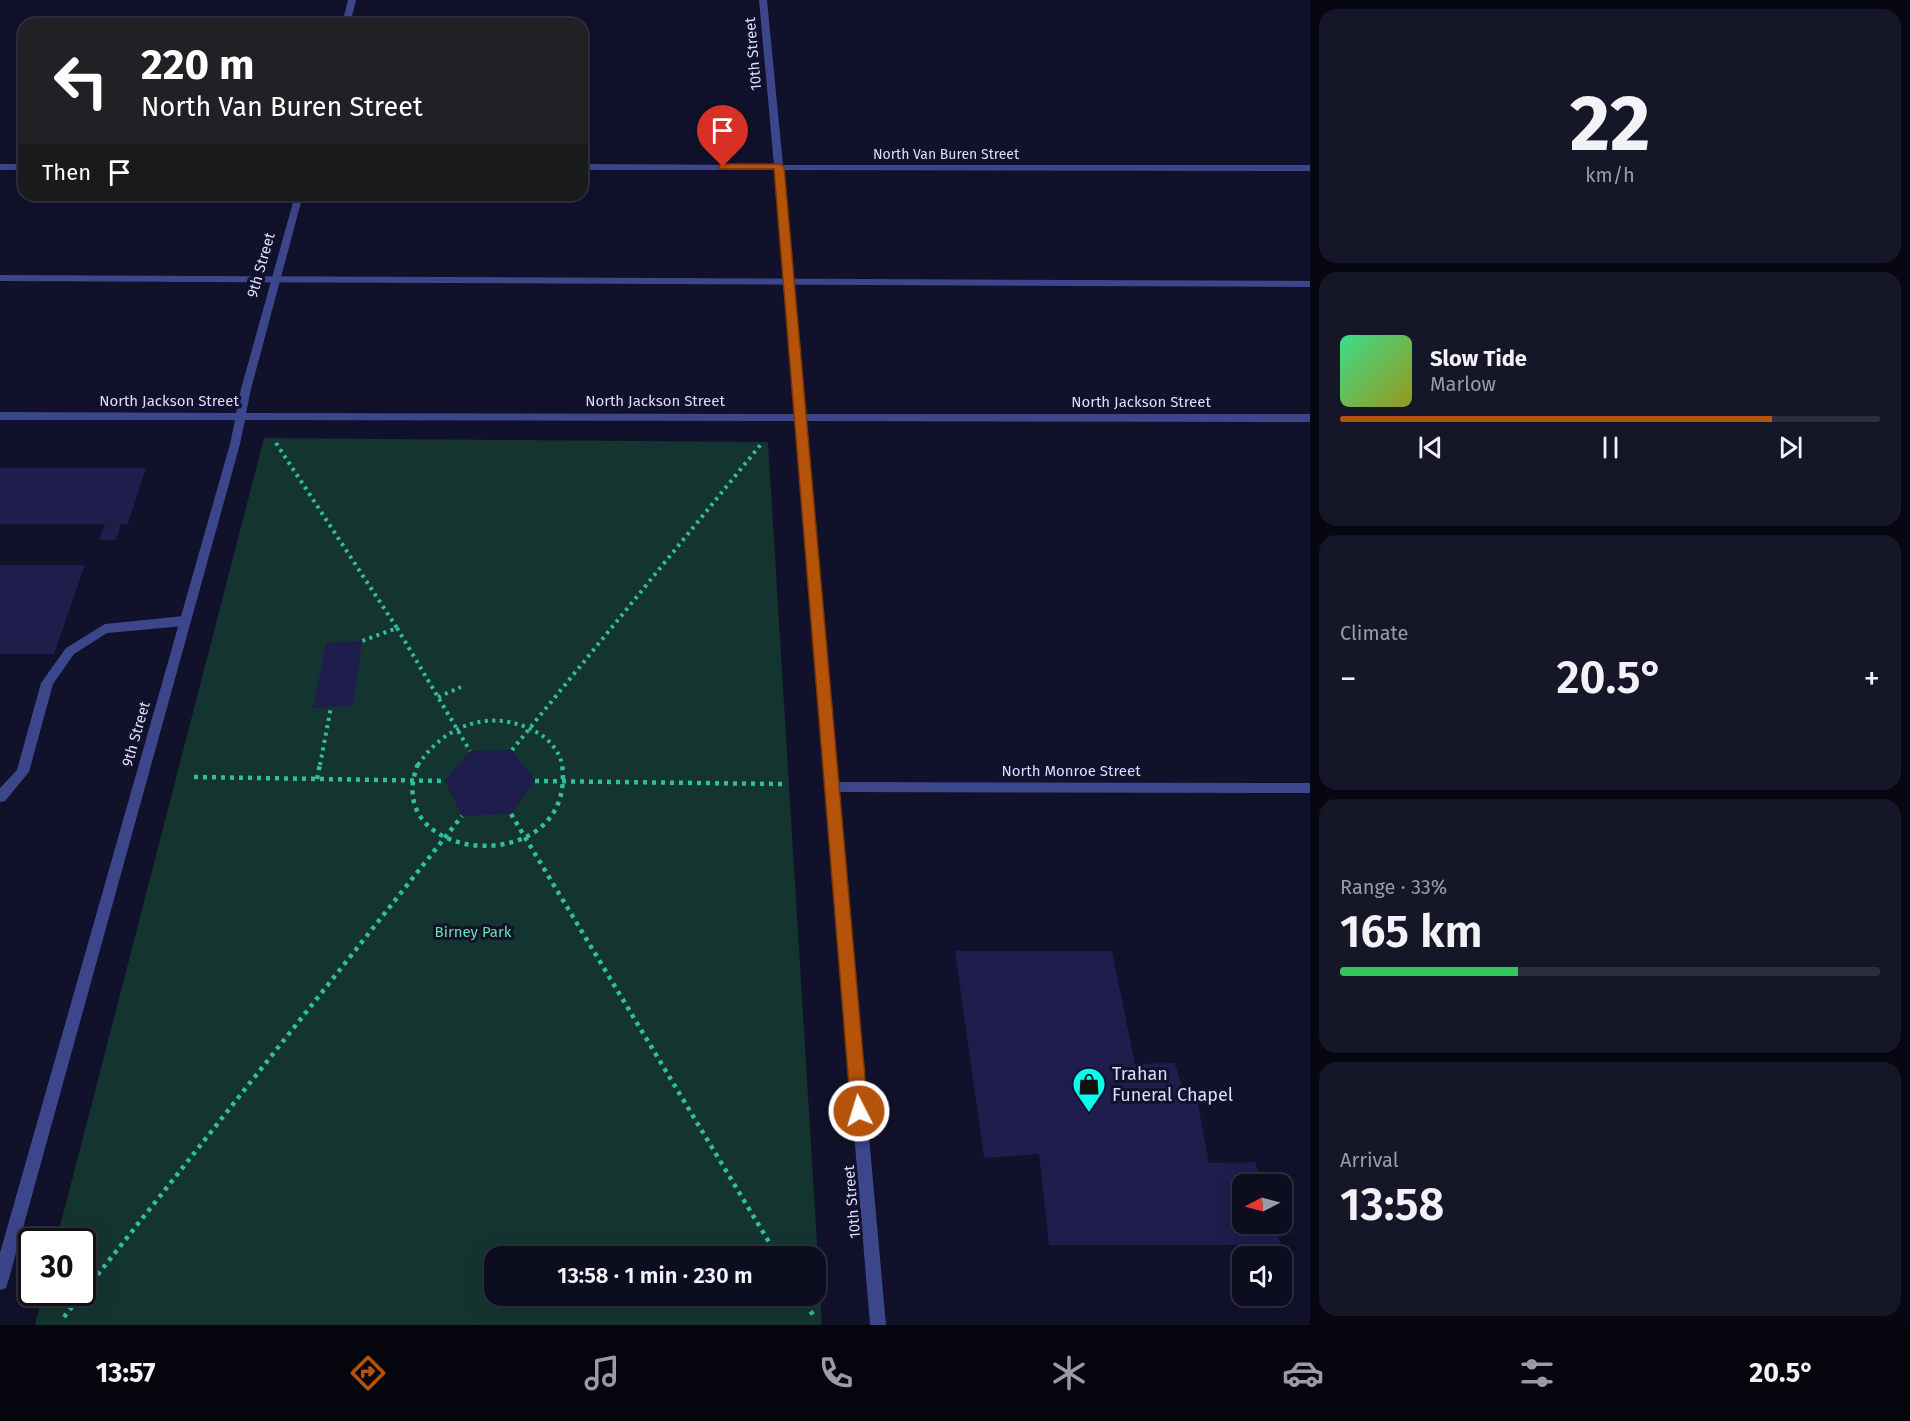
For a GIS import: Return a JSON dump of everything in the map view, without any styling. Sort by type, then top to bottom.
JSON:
[{"type":"street","points":[[348,18],[352,0]]},
{"type":"street","name":"10th Street","points":[[763,0],[790,284],[878,1325]]},
{"type":"street","points":[[0,167],[18,167]]},
{"type":"street","name":"North Van Buren Street","points":[[588,167],[1310,168]]},
{"type":"street","name":"9th Street","points":[[0,1282],[184,621],[236,444],[274,279],[297,201]]},
{"type":"street","points":[[0,278],[790,284],[1310,284]]},
{"type":"street","name":"North Jackson Street","points":[[0,416],[1310,418]]},
{"type":"street","points":[[0,797],[23,772],[47,683],[70,651],[105,629],[184,621]]},
{"type":"street","name":"North Monroe Street","points":[[832,788],[1310,788]]},
{"type":"path","points":[[276,443],[396,628],[470,751]]},
{"type":"path","points":[[513,750],[762,443]]},
{"type":"path","points":[[362,641],[396,628]]},
{"type":"path","points":[[438,697],[461,687]]},
{"type":"path","points":[[317,779],[331,707]]},
{"type":"path","points":[[502,719],[531,727],[557,750],[565,771],[564,793],[553,813],[536,831],[493,847],[460,844],[445,838],[430,827],[419,814],[413,798],[416,768],[431,744],[456,727],[478,720],[502,719]]},
{"type":"path","points":[[194,777],[445,781]]},
{"type":"path","points":[[535,781],[783,784]]},
{"type":"path","points":[[511,814],[771,1246]]},
{"type":"path","points":[[64,1317],[462,816]]},
{"type":"path","points":[[807,1306],[813,1315]]},
{"type":"green space","name":"Birney Park","points":[[264,438],[768,442],[817,1246],[484,1246],[484,1306],[821,1306],[822,1325],[35,1325],[40,1306],[96,1306],[96,1228],[60,1228]]},
{"type":"building","points":[[0,468],[146,468],[128,524],[121,524],[116,540],[99,540],[105,524],[0,524]]},
{"type":"building","points":[[0,565],[85,565],[54,654],[0,654]]},
{"type":"building","points":[[362,641],[353,706],[313,708],[326,643]]},
{"type":"building","points":[[512,750],[535,781],[511,814],[462,816],[445,781],[470,751]]},
{"type":"building","name":"Trahan Funeral Chapel","points":[[955,951],[1112,951],[1135,1064],[1175,1063],[1184,1094],[1196,1093],[1209,1163],[1255,1162],[1259,1174],[1232,1174],[1232,1234],[1277,1234],[1281,1245],[1049,1245],[1039,1154],[984,1158]]},
{"type":"place","name":"Trahan Funeral Chapel","points":[[1089,1113]]},
{"type":"route","points":[[723,167],[779,166],[859,1111]]}]
